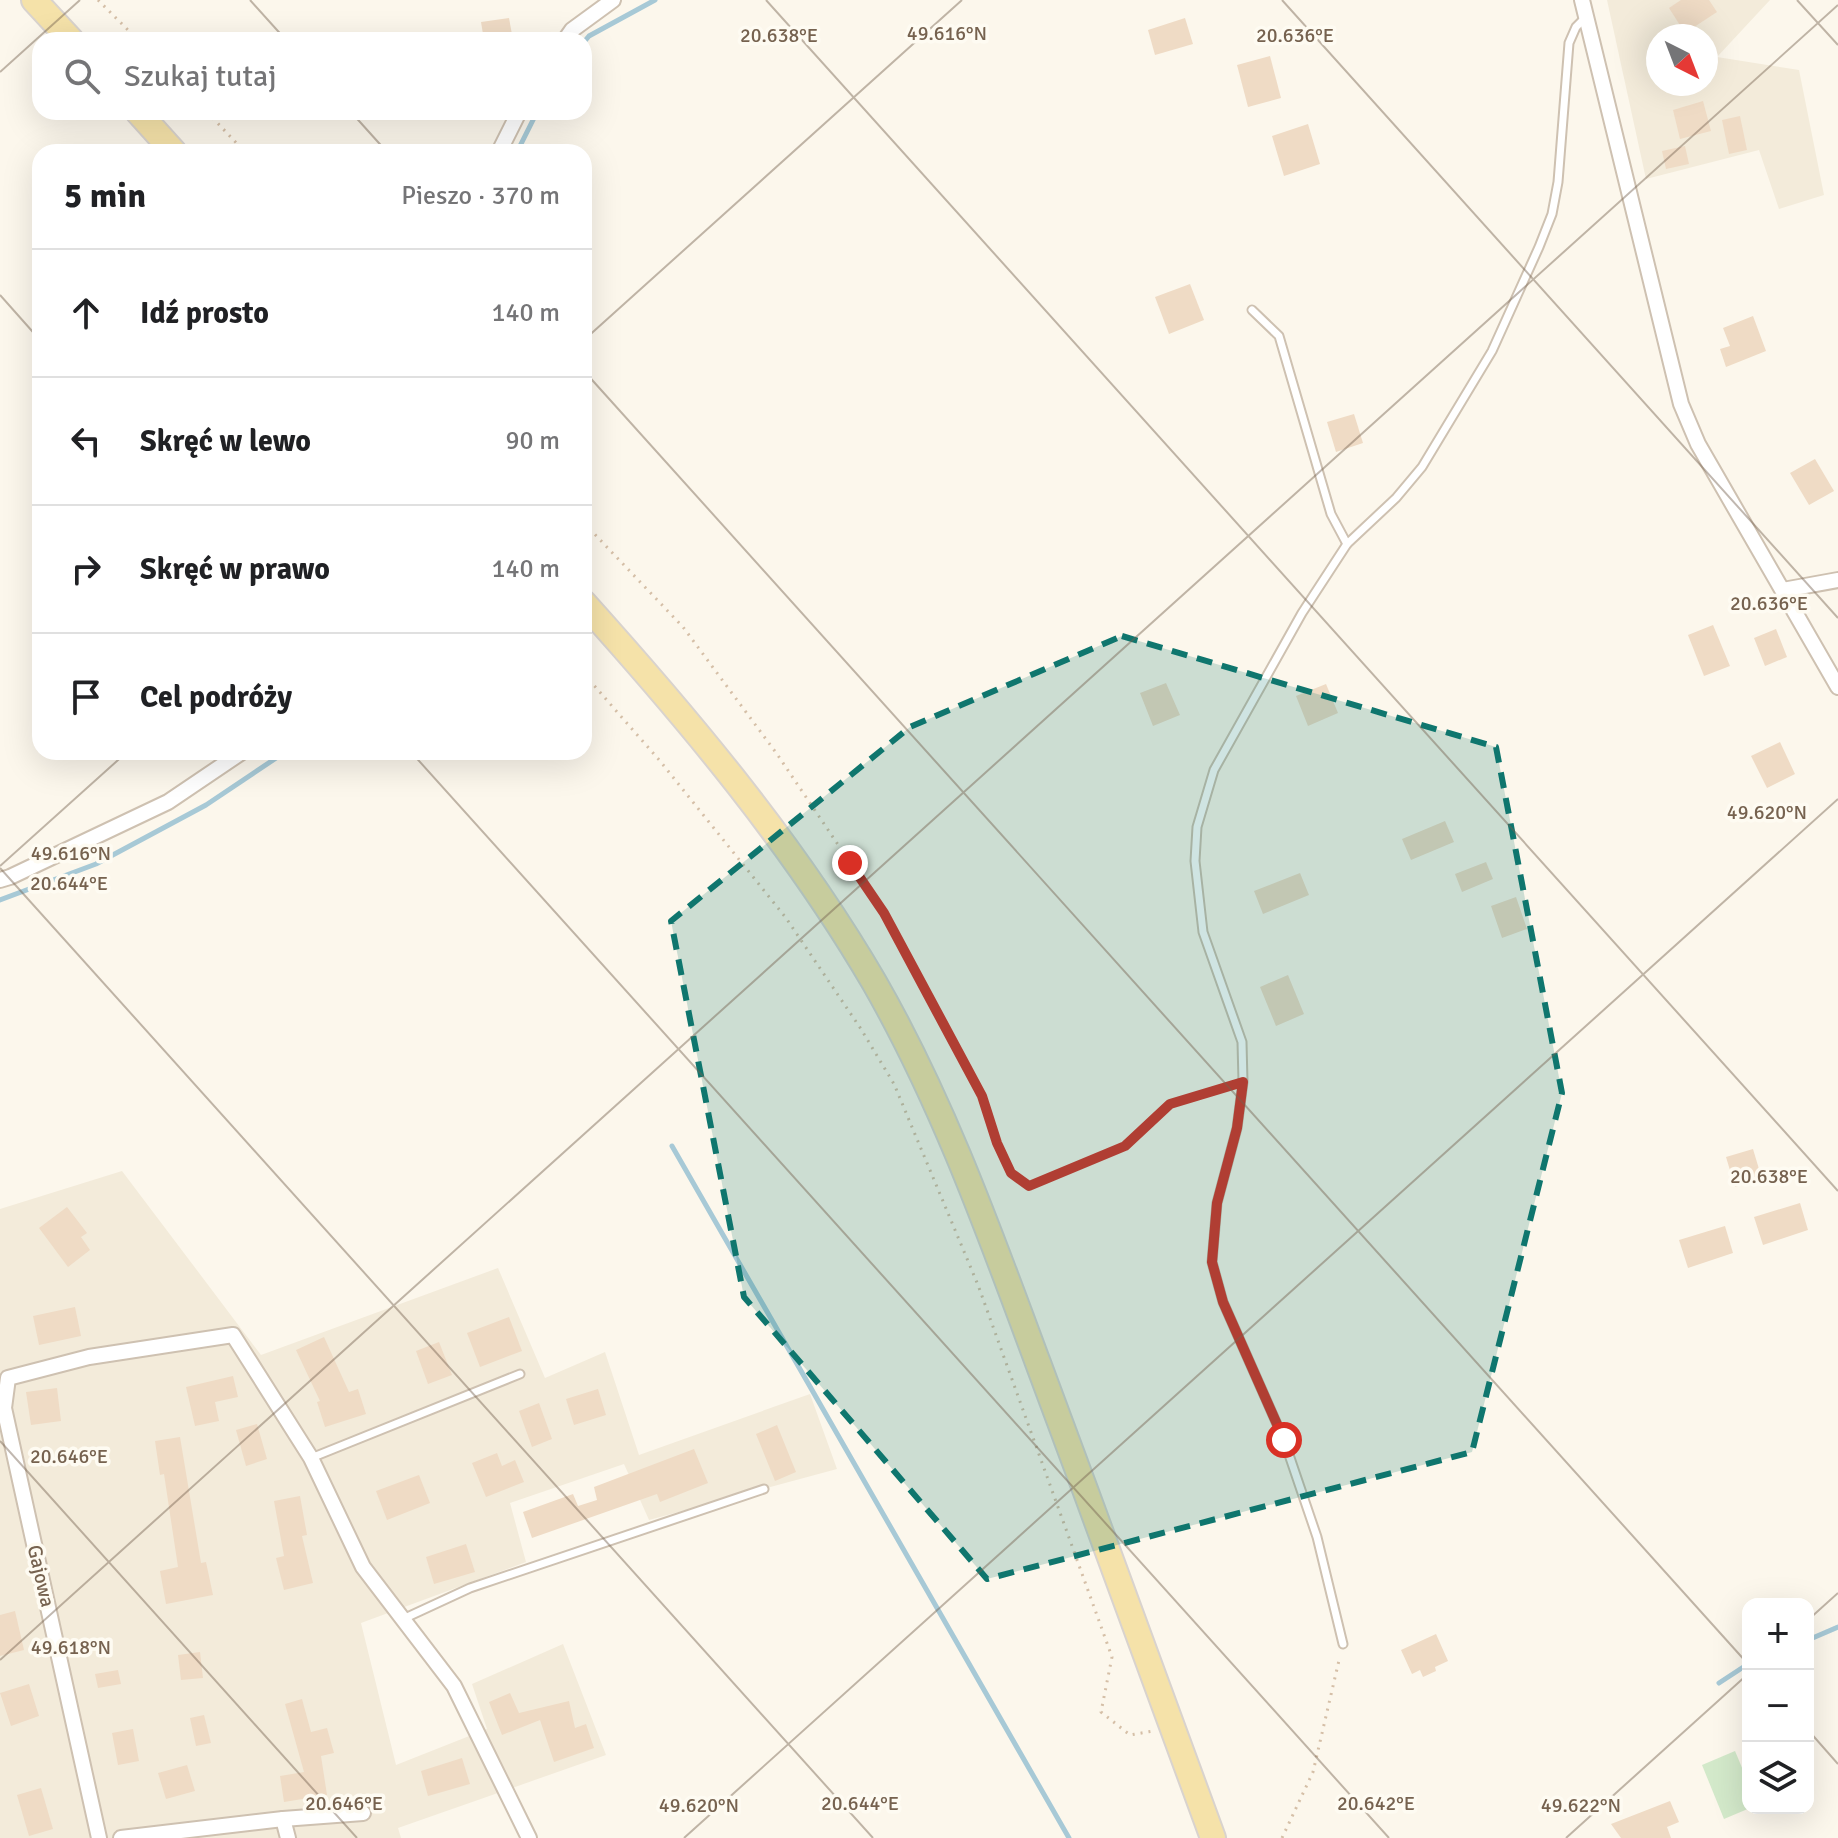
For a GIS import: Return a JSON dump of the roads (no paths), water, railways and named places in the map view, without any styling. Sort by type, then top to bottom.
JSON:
[{"type":"main road","points":[[34,0],[64,32]]},
{"type":"main road","points":[[145,120],[167,144]]},
{"type":"main road","points":[[592,612],[663,691],[813,885],[874,983],[915,1059],[952,1138],[1016,1302],[1213,1838]]},
{"type":"street","points":[[571,32],[613,0]]},
{"type":"street","points":[[1582,0],[1681,404],[1698,444],[1838,687]]},
{"type":"street","points":[[503,144],[515,120]]},
{"type":"street","points":[[1783,590],[1838,580]]},
{"type":"street","points":[[0,880],[168,802],[230,760]]},
{"type":"street","points":[[2,1407],[8,1378],[89,1357],[233,1335],[311,1458],[363,1567],[454,1686],[529,1838]]},
{"type":"street","name":"Gajowa","points":[[2,1407],[99,1838]]},
{"type":"street","points":[[121,1838],[363,1813]]},
{"type":"street","points":[[283,1819],[288,1838]]},
{"type":"lane","points":[[1343,1644],[1317,1537],[1284,1440],[1223,1302],[1212,1262],[1217,1203],[1237,1128],[1243,1082],[1242,1042],[1203,932],[1195,861],[1197,827],[1214,770],[1302,613],[1347,544],[1396,498],[1422,467],[1492,351],[1552,214],[1558,182],[1569,43],[1576,27],[1586,17]]},
{"type":"lane","points":[[1252,310],[1279,336],[1331,514],[1347,544]]},
{"type":"lane","points":[[311,1458],[520,1374]]},
{"type":"lane","points":[[0,1388],[2,1407]]},
{"type":"lane","points":[[403,1619],[470,1588],[764,1489]]},
{"type":"waterway","points":[[592,34],[655,0]]},
{"type":"waterway","points":[[521,144],[533,120]]},
{"type":"waterway","points":[[0,900],[96,864],[206,805],[273,760]]},
{"type":"waterway","points":[[672,1146],[1069,1838]]},
{"type":"waterway","points":[[1814,1637],[1838,1627]]},
{"type":"waterway","points":[[1719,1683],[1742,1668]]}]
